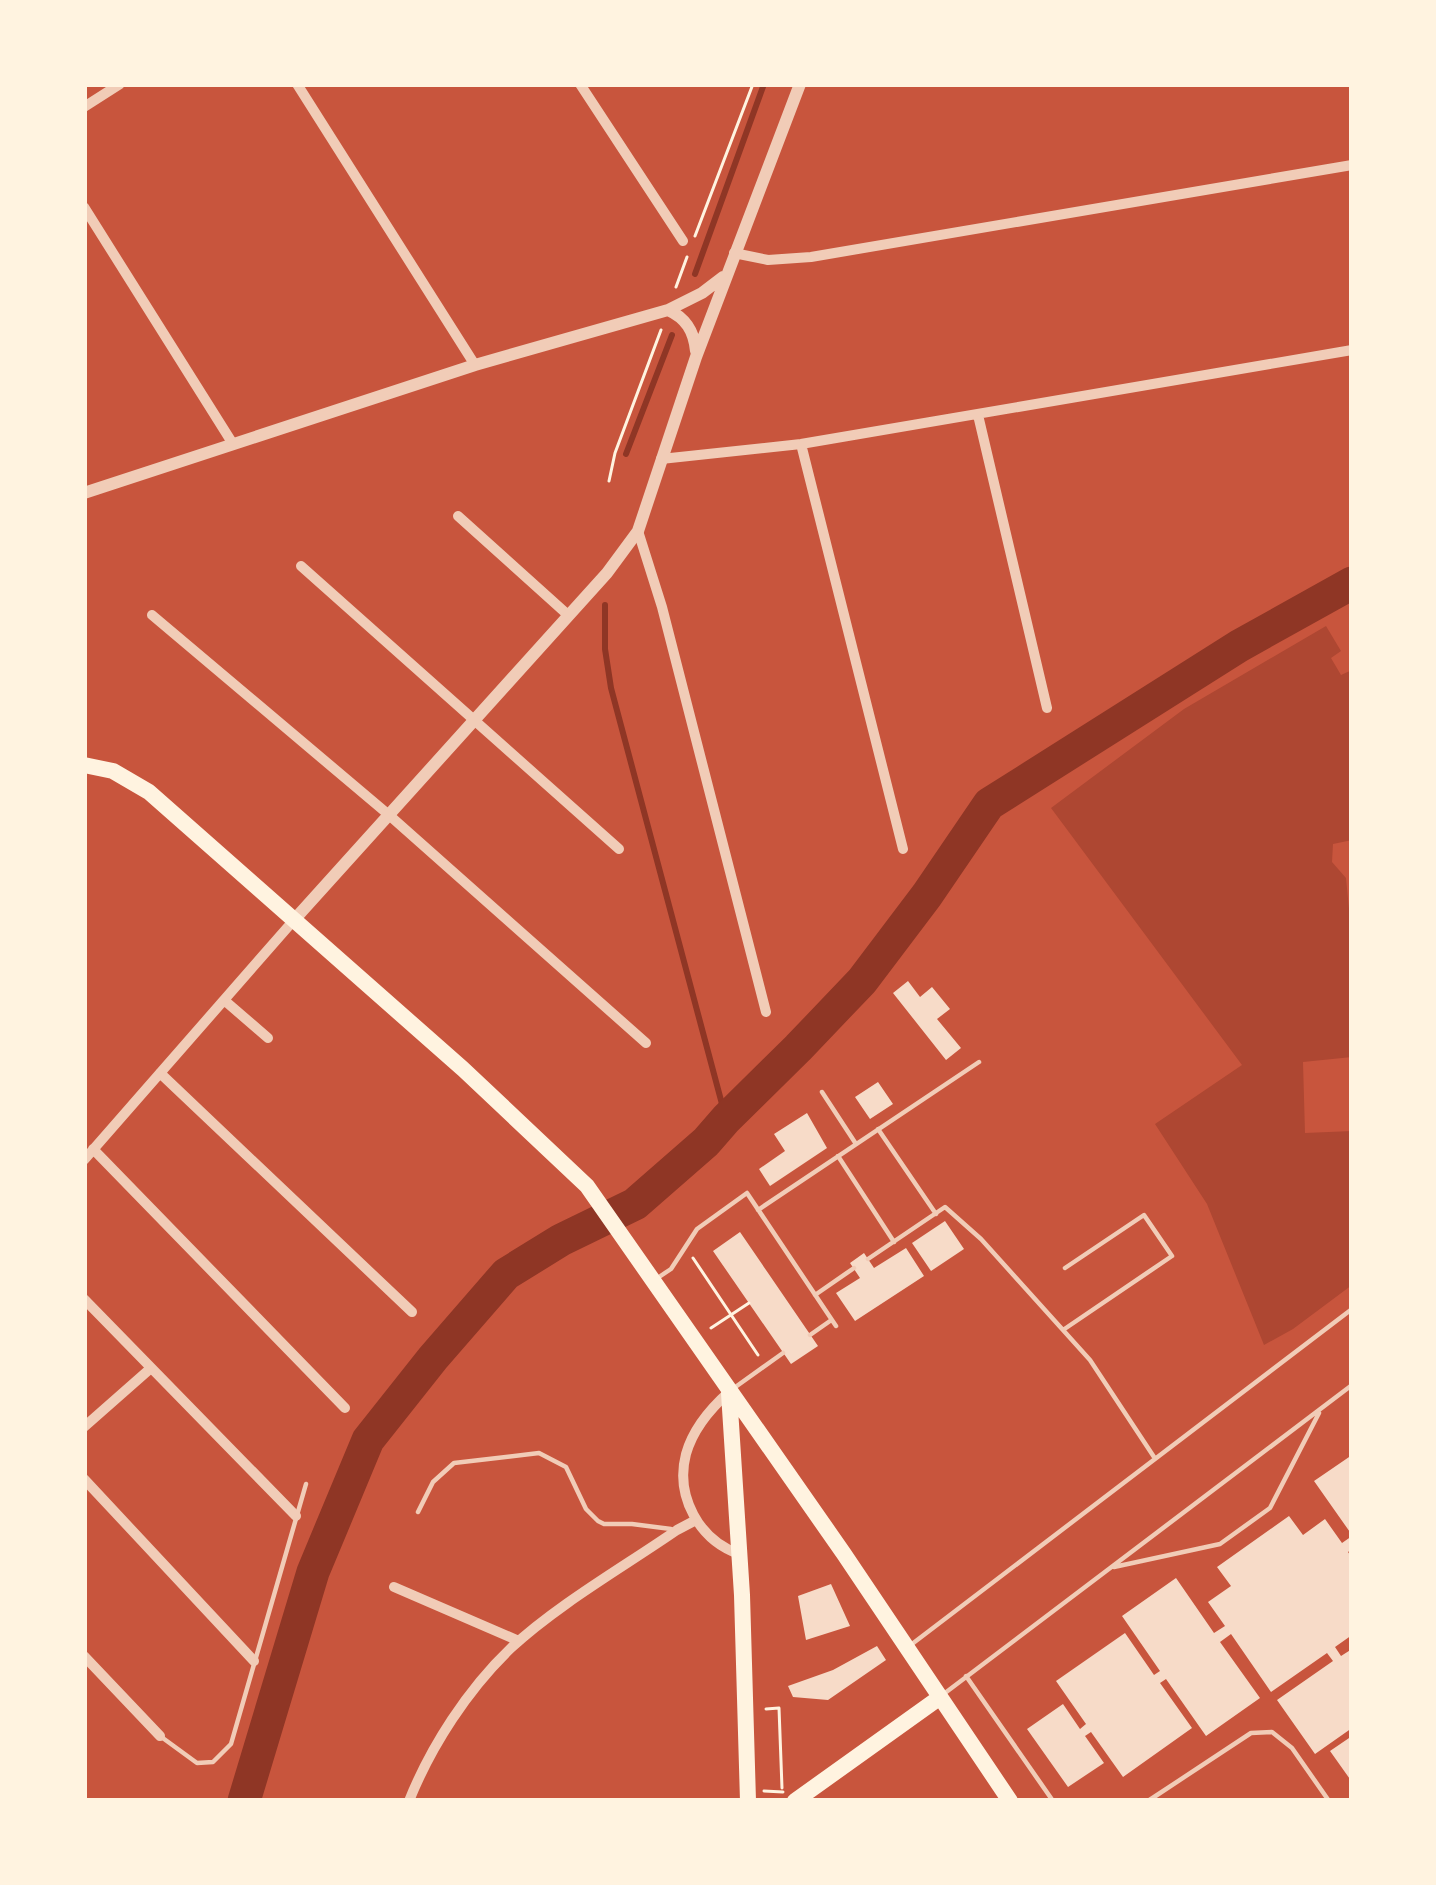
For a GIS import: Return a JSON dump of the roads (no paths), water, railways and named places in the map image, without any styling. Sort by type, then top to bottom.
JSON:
[{"type":"main road","points":[[84,765],[107,769],[149,793],[463,1069],[587,1186],[1010,1801]]},
{"type":"main road","points":[[729,1392],[752,1797]]},
{"type":"main road","points":[[733,1465],[758,1453],[777,1459]]},
{"type":"main road","points":[[787,1794],[939,1698]]},
{"type":"street","points":[[84,107],[120,84]]},
{"type":"street","points":[[297,84],[475,364]]},
{"type":"street","points":[[580,84],[683,242]]},
{"type":"street","points":[[84,1160],[607,573],[638,532],[696,357],[800,84]]},
{"type":"street","points":[[734,253],[768,260],[811,257],[1352,165]]},
{"type":"street","points":[[84,207],[232,443]]},
{"type":"street","points":[[84,493],[475,364],[668,310],[702,293],[727,272]]},
{"type":"street","points":[[668,310],[691,328],[696,357]]},
{"type":"street","points":[[661,459],[801,444],[1352,350]]},
{"type":"street","points":[[978,415],[1047,708]]},
{"type":"street","points":[[801,444],[903,849]]},
{"type":"street","points":[[458,516],[568,615]]},
{"type":"street","points":[[638,532],[662,607],[766,1012]]},
{"type":"street","points":[[301,566],[619,849]]},
{"type":"street","points":[[152,615],[389,815],[646,1043]]},
{"type":"street","points":[[224,1000],[268,1038]]},
{"type":"street","points":[[160,1073],[412,1312]]},
{"type":"street","points":[[93,1149],[345,1408]]},
{"type":"street","points":[[84,1299],[296,1516]]},
{"type":"street","points":[[84,1427],[152,1368]]},
{"type":"street","points":[[729,1392],[706,1416],[686,1454],[685,1489],[696,1520],[716,1542],[739,1554]]},
{"type":"street","points":[[84,1479],[254,1661]]},
{"type":"street","points":[[410,1801],[461,1707],[520,1641],[696,1520]]},
{"type":"street","points":[[394,1586],[520,1641]]},
{"type":"street","points":[[84,1656],[160,1736]]},
{"type":"lane","points":[[758,1210],[979,1062]]},
{"type":"lane","points":[[821,1092],[856,1144]]},
{"type":"lane","points":[[878,1130],[935,1214]]},
{"type":"lane","points":[[838,1156],[894,1242]]},
{"type":"lane","points":[[655,1280],[671,1269],[697,1229],[746,1193],[834,1323],[810,1335]]},
{"type":"lane","points":[[868,1259],[945,1207],[1090,1360],[1156,1459]]},
{"type":"lane","points":[[1063,1330],[1172,1256],[1144,1215],[1065,1268]]},
{"type":"lane","points":[[815,1295],[854,1268]]},
{"type":"lane","points":[[906,1648],[1352,1309]]},
{"type":"lane","points":[[729,1392],[782,1353]]},
{"type":"lane","points":[[939,1698],[1352,1385]]},
{"type":"lane","points":[[1111,1568],[1220,1544],[1270,1508],[1321,1408]]},
{"type":"lane","points":[[418,1512],[434,1482],[454,1463],[539,1454],[566,1467],[586,1509],[598,1521],[677,1530]]},
{"type":"lane","points":[[160,1736],[197,1763],[208,1764],[223,1756],[235,1736],[306,1484]]},
{"type":"lane","points":[[966,1676],[1053,1801]]},
{"type":"lane","points":[[1148,1801],[1251,1733],[1272,1732],[1292,1748],[1329,1801]]},
{"type":"waterway","points":[[695,274],[764,84]]},
{"type":"waterway","points":[[626,454],[672,335]]},
{"type":"waterway","points":[[244,1801],[313,1572],[368,1440],[506,1274],[561,1240],[635,1204],[706,1142],[862,981],[989,804],[1239,646],[1352,583]]},
{"type":"waterway","points":[[605,605],[611,688],[726,1119]]}]
